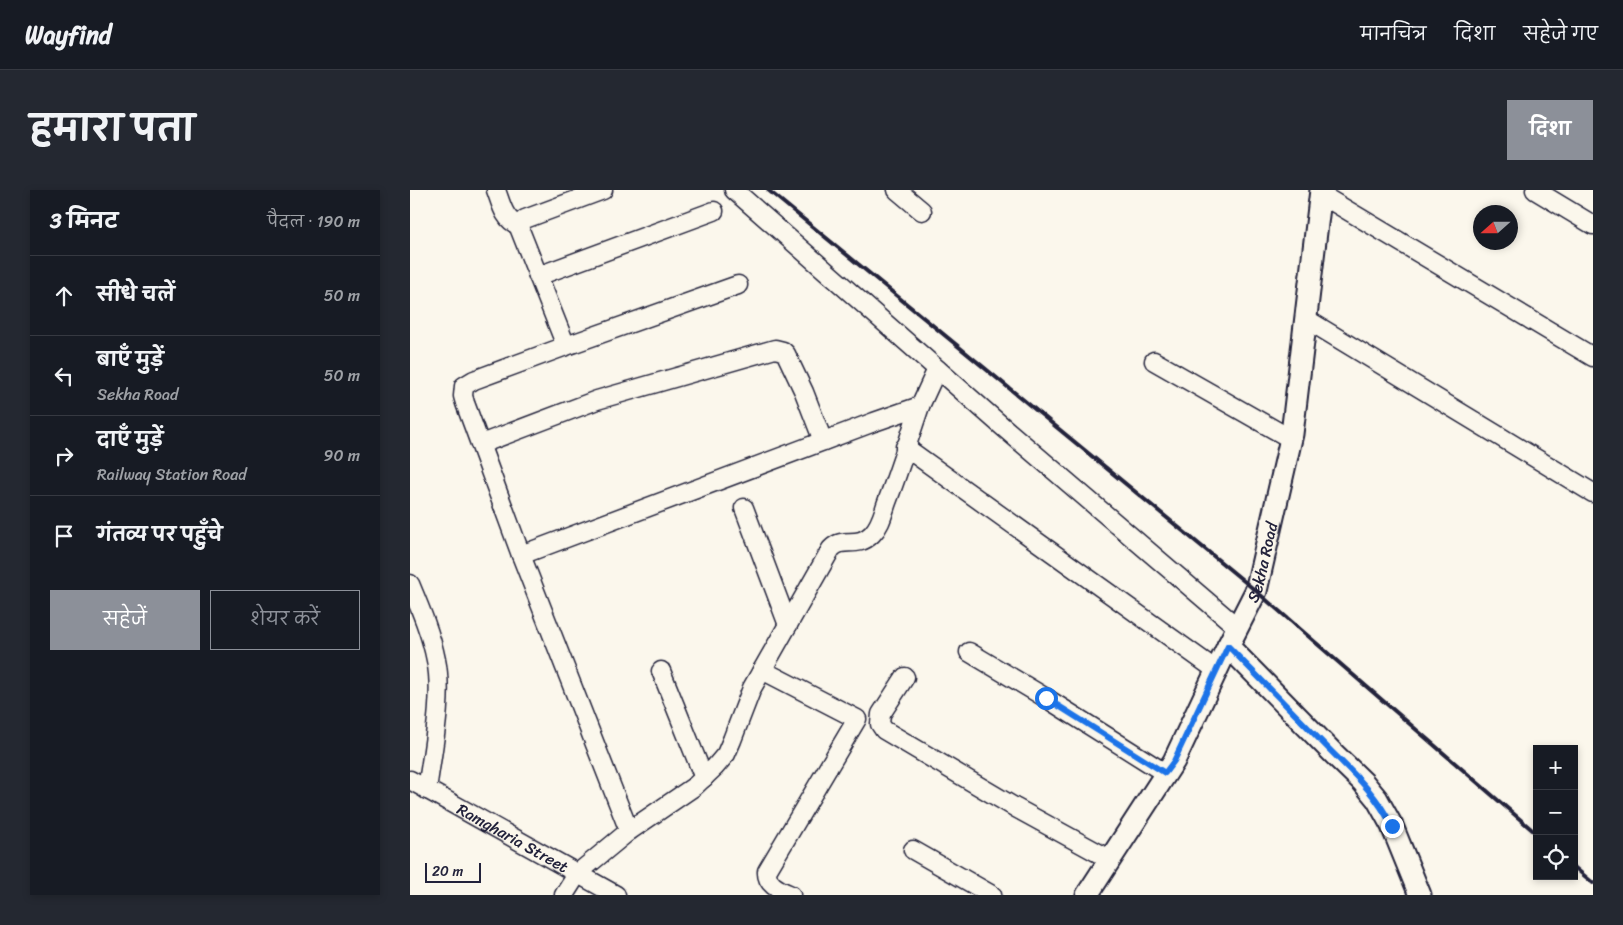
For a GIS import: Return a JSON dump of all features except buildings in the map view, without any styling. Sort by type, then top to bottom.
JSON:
[{"type":"street","points":[[496,190],[507,218],[518,225],[566,346]]},
{"type":"street","points":[[518,225],[525,219],[603,190]]},
{"type":"street","points":[[734,190],[937,369],[1237,627]]},
{"type":"street","points":[[897,190],[922,211]]},
{"type":"street","points":[[1535,190],[1593,225]]},
{"type":"street","points":[[1321,192],[1593,357]]},
{"type":"street","name":"Sekha Road","points":[[1088,895],[1174,761],[1216,670],[1256,591],[1291,439],[1321,192]]},
{"type":"street","points":[[538,276],[714,211]]},
{"type":"street","points":[[629,830],[521,555],[463,396],[464,386],[474,380],[566,346],[738,285]]},
{"type":"street","points":[[1306,319],[1593,493]]},
{"type":"street","points":[[481,444],[597,400],[775,350],[783,351],[790,362],[823,441]]},
{"type":"street","points":[[1154,361],[1291,439]]},
{"type":"street","points":[[564,895],[578,873],[629,830],[662,809],[704,778],[726,754],[752,688],[831,549],[836,544],[842,542],[860,542],[866,539],[878,527],[895,483],[920,406],[937,369]]},
{"type":"street","points":[[521,555],[920,406]]},
{"type":"street","points":[[906,448],[1216,670]]},
{"type":"street","points":[[744,508],[788,625]]},
{"type":"street","points":[[410,584],[422,614],[436,659],[438,676],[438,705],[428,790]]},
{"type":"street","points":[[1228,646],[1363,782],[1377,799],[1392,826],[1420,895]]},
{"type":"street","points":[[969,652],[1165,773]]},
{"type":"street","points":[[661,670],[704,778]]},
{"type":"street","points":[[762,670],[857,719],[767,871],[766,876],[770,882],[791,895]]},
{"type":"street","points":[[905,676],[881,714],[880,724],[884,730],[1016,808],[1111,860]]},
{"type":"street","name":"Ramgharia Street","points":[[410,780],[616,895]]},
{"type":"street","points":[[913,850],[992,895]]},
{"type":"railway","points":[[768,190],[1256,591],[1533,831]]},
{"type":"railway","points":[[1578,870],[1593,883]]},
{"type":"route","points":[[1046,698],[1165,773],[1174,761],[1228,646],[1363,782],[1377,799],[1392,826]]}]
